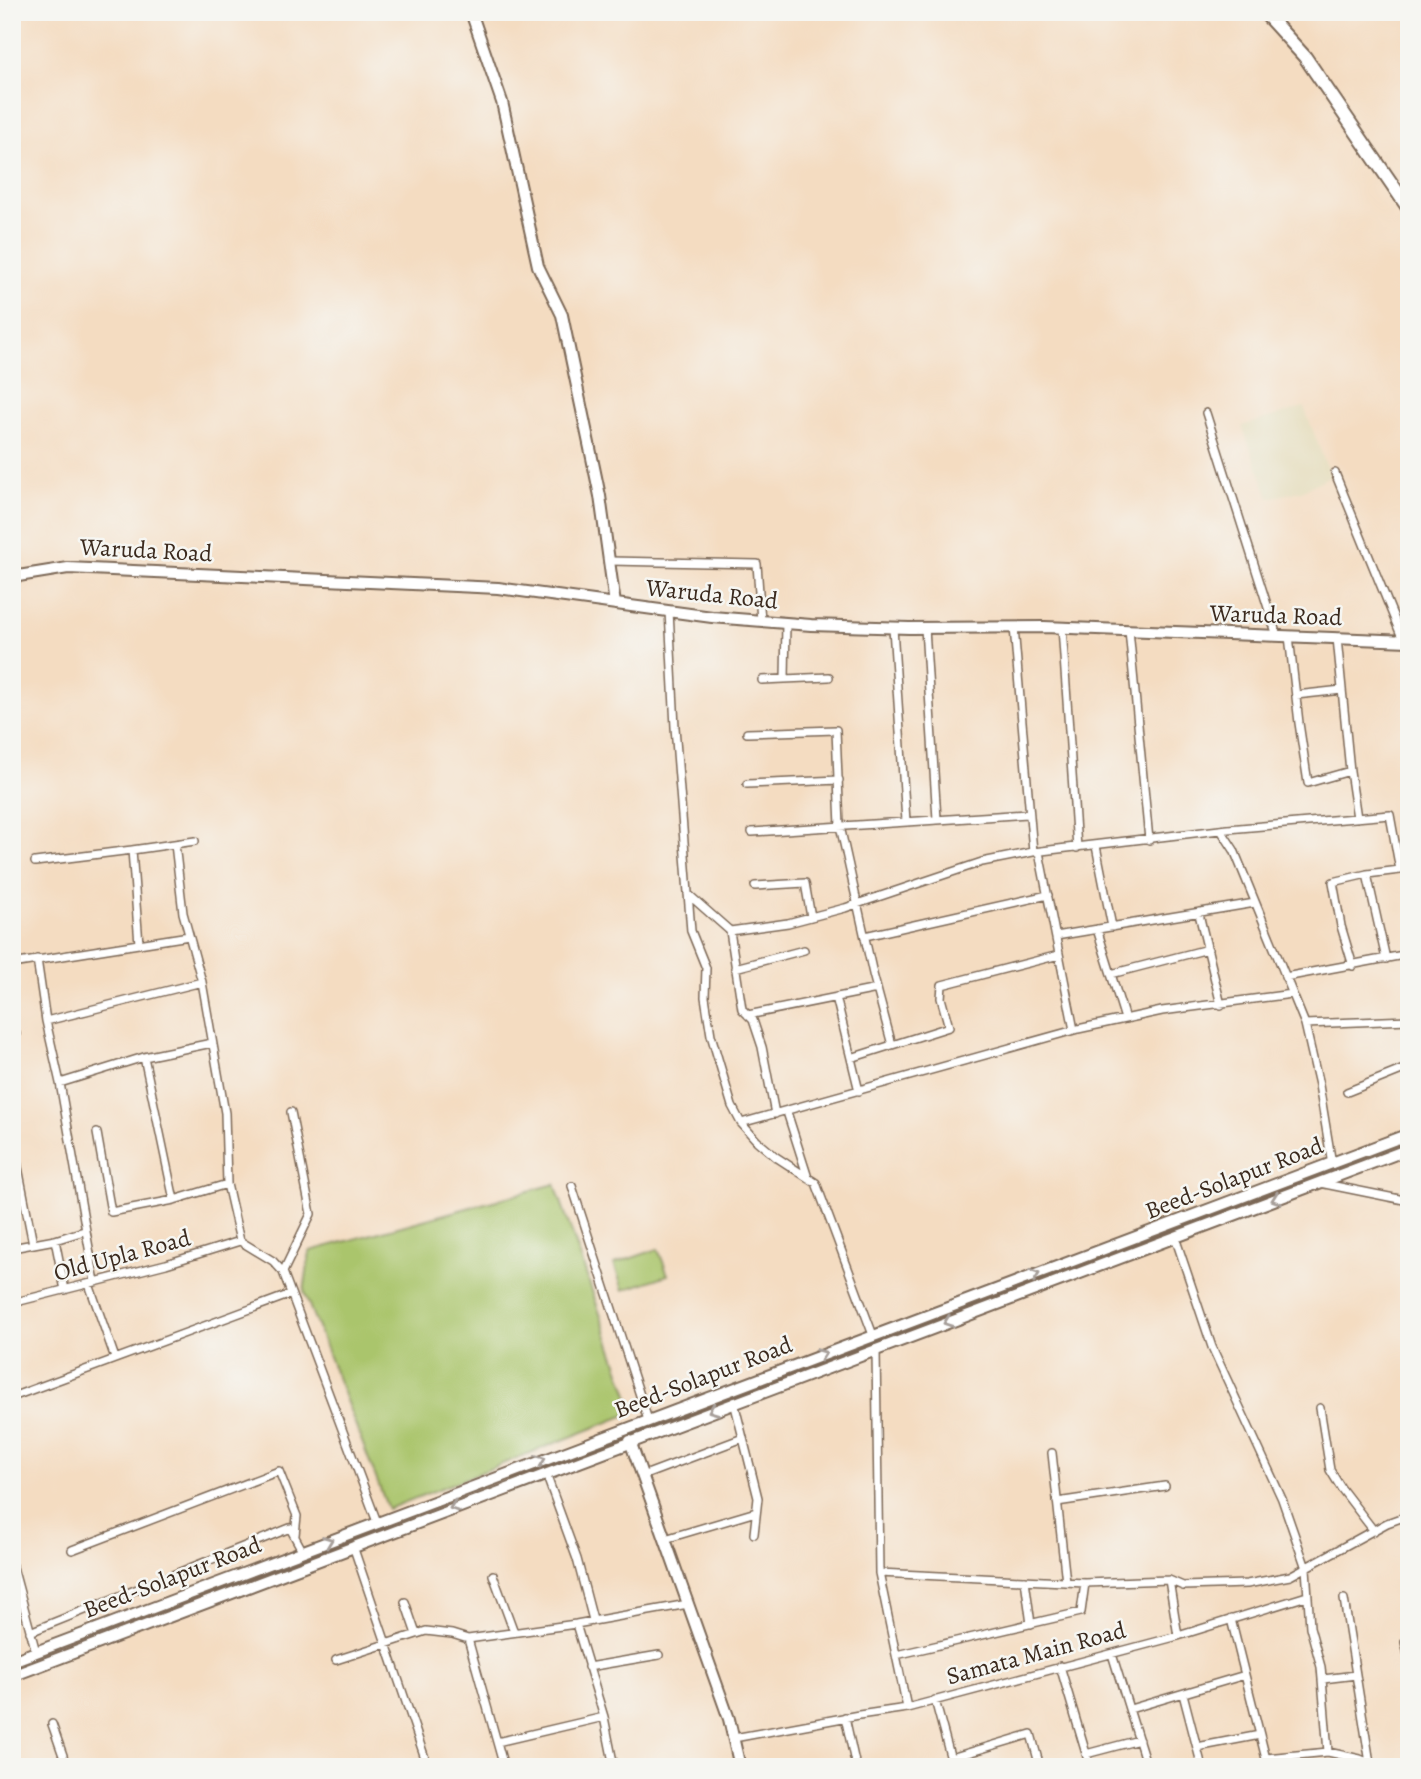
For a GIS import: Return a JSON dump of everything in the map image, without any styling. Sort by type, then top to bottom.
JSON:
[{"type":"main road","points":[[471,12],[502,102],[538,267],[562,315],[596,473],[615,604]]},
{"type":"main road","points":[[1264,12],[1306,57],[1409,209]]},
{"type":"main road","name":"Waruda Road","points":[[12,577],[68,568],[498,588],[669,611],[786,623],[893,628],[1062,627],[1406,640]]},
{"type":"main road","name":"Beed-Solapur Road","points":[[12,1661],[1409,1134]]},
{"type":"main road","name":"Beed-Solapur Road","points":[[12,1676],[1409,1149]]},
{"type":"main road","points":[[630,1441],[729,1719],[740,1767]]},
{"type":"street","points":[[1206,413],[1277,636]]},
{"type":"street","points":[[1335,473],[1406,640]]},
{"type":"street","points":[[610,561],[757,564],[761,621]]},
{"type":"street","points":[[669,611],[674,726],[691,931],[706,968],[705,997],[711,1035],[732,1106],[741,1123],[757,1141],[816,1183],[873,1335]]},
{"type":"street","points":[[785,679],[786,623]]},
{"type":"street","points":[[1014,627],[1028,814],[1048,895],[1074,1030]]},
{"type":"street","points":[[1062,627],[1077,848]]},
{"type":"street","points":[[893,628],[906,821]]},
{"type":"street","points":[[925,628],[937,819]]},
{"type":"street","points":[[1129,630],[1149,840]]},
{"type":"street","points":[[1289,636],[1308,783],[1350,771]]},
{"type":"street","points":[[1337,638],[1357,818]]},
{"type":"street","points":[[762,680],[829,677]]},
{"type":"street","points":[[1296,695],[1342,690]]},
{"type":"street","points":[[747,733],[836,730],[840,826],[892,1045]]},
{"type":"street","points":[[747,784],[839,780]]},
{"type":"street","points":[[752,832],[1028,814]]},
{"type":"street","points":[[730,931],[788,923],[858,904],[982,862],[1036,852],[1221,830],[1390,815],[1400,870],[1333,882],[1341,926],[1353,965]]},
{"type":"street","points":[[1221,830],[1234,850],[1305,1024],[1319,1085],[1332,1164]]},
{"type":"street","points":[[35,862],[195,841]]},
{"type":"street","points":[[175,844],[183,913],[202,982],[225,1113],[227,1184],[240,1241],[273,1261],[283,1272],[377,1522]]},
{"type":"street","points":[[1096,846],[1112,927]]},
{"type":"street","points":[[132,850],[139,944]]},
{"type":"street","points":[[1367,874],[1386,959]]},
{"type":"street","points":[[755,886],[805,883],[811,917]]},
{"type":"street","points":[[688,894],[730,931],[742,1009],[753,1020],[762,1047],[775,1114]]},
{"type":"street","points":[[865,936],[1048,895]]},
{"type":"street","points":[[1056,936],[1255,903]]},
{"type":"street","points":[[1199,914],[1221,1004]]},
{"type":"street","points":[[1097,929],[1125,1019]]},
{"type":"street","points":[[12,964],[189,936]]},
{"type":"street","points":[[1111,974],[1208,949]]},
{"type":"street","points":[[734,968],[804,950]]},
{"type":"street","points":[[1285,977],[1409,954]]},
{"type":"street","points":[[851,1058],[949,1027],[941,998],[942,985],[1059,955]]},
{"type":"street","points":[[37,959],[92,1283],[115,1358]]},
{"type":"street","points":[[46,1021],[202,982]]},
{"type":"street","points":[[748,1015],[877,989]]},
{"type":"street","points":[[741,1123],[1074,1030],[1162,1012],[1292,994]]},
{"type":"street","points":[[836,997],[859,1091]]},
{"type":"street","points":[[1305,1024],[1409,1020]]},
{"type":"street","points":[[60,1083],[144,1057],[212,1043]]},
{"type":"street","points":[[144,1057],[174,1200]]},
{"type":"street","points":[[1347,1092],[1409,1067]]},
{"type":"street","points":[[786,1111],[808,1178]]},
{"type":"street","points":[[283,1272],[311,1214],[291,1112]]},
{"type":"street","points":[[97,1133],[111,1212],[174,1200],[227,1184]]},
{"type":"street","points":[[12,1153],[15,1152],[33,1244]]},
{"type":"street","points":[[1321,1183],[1409,1201]]},
{"type":"street","points":[[572,1186],[648,1420]]},
{"type":"street","points":[[12,1248],[84,1231]]},
{"type":"street","points":[[1175,1237],[1212,1347],[1282,1499],[1307,1568],[1310,1627],[1323,1679],[1328,1752]]},
{"type":"street","points":[[55,1240],[65,1290]]},
{"type":"street","name":"Old Upla Road","points":[[12,1303],[166,1264],[240,1241]]},
{"type":"street","points":[[12,1397],[292,1294]]},
{"type":"street","points":[[876,1349],[879,1573],[907,1708]]},
{"type":"street","points":[[734,1402],[758,1498],[754,1534]]},
{"type":"street","points":[[1320,1408],[1330,1470],[1374,1531]]},
{"type":"street","points":[[642,1476],[743,1438]]},
{"type":"street","points":[[1052,1453],[1066,1582]]},
{"type":"street","points":[[72,1550],[279,1471],[297,1516],[295,1535]]},
{"type":"street","points":[[546,1474],[578,1559],[593,1620]]},
{"type":"street","points":[[1057,1502],[1165,1486]]},
{"type":"street","points":[[665,1539],[756,1512]]},
{"type":"street","name":"Samata Main Road","points":[[879,1573],[1085,1583],[1169,1580],[1184,1586],[1247,1584],[1290,1576],[1409,1515]]},
{"type":"street","points":[[30,1632],[290,1528],[302,1550]]},
{"type":"street","points":[[353,1546],[428,1767]]},
{"type":"street","points":[[13,1567],[36,1652]]},
{"type":"street","points":[[493,1575],[514,1632]]},
{"type":"street","points":[[1025,1580],[1031,1624]]},
{"type":"street","points":[[1169,1580],[1178,1636]]},
{"type":"street","points":[[896,1655],[1081,1612],[1085,1583]]},
{"type":"street","name":"Samata Main Road","points":[[734,1738],[907,1708],[1178,1636],[1307,1596]]},
{"type":"street","points":[[1345,1599],[1370,1763]]},
{"type":"street","points":[[405,1602],[416,1634]]},
{"type":"street","points":[[336,1660],[426,1631],[468,1639],[576,1624],[688,1604]]},
{"type":"street","points":[[1231,1619],[1268,1767]]},
{"type":"street","points":[[576,1624],[604,1717],[613,1764],[590,1767]]},
{"type":"street","points":[[468,1639],[504,1767]]},
{"type":"street","points":[[1409,1641],[1405,1642],[1409,1660]]},
{"type":"street","points":[[1112,1654],[1147,1767]]},
{"type":"street","points":[[588,1667],[659,1655]]},
{"type":"street","points":[[1060,1666],[1090,1767]]},
{"type":"street","points":[[1130,1709],[1245,1675]]},
{"type":"street","points":[[1323,1679],[1356,1675]]},
{"type":"street","points":[[1183,1693],[1202,1767]]},
{"type":"street","points":[[935,1700],[953,1767]]},
{"type":"street","points":[[497,1742],[604,1717]]},
{"type":"street","points":[[845,1717],[856,1767]]},
{"type":"street","points":[[52,1724],[67,1767]]},
{"type":"street","points":[[951,1758],[1031,1734],[1040,1767]]},
{"type":"street","points":[[1197,1747],[1260,1735]]},
{"type":"street","points":[[1086,1754],[1139,1740]]},
{"type":"street","points":[[1266,1758],[1328,1752],[1379,1767]]},
{"type":"shaded area","points":[[1304,407],[1330,476],[1301,491],[1269,498],[1242,426]]},
{"type":"green space","points":[[555,1184],[634,1412],[388,1509],[304,1292],[310,1251]]},
{"type":"green space","points":[[658,1249],[668,1275],[623,1290],[614,1264]]}]
